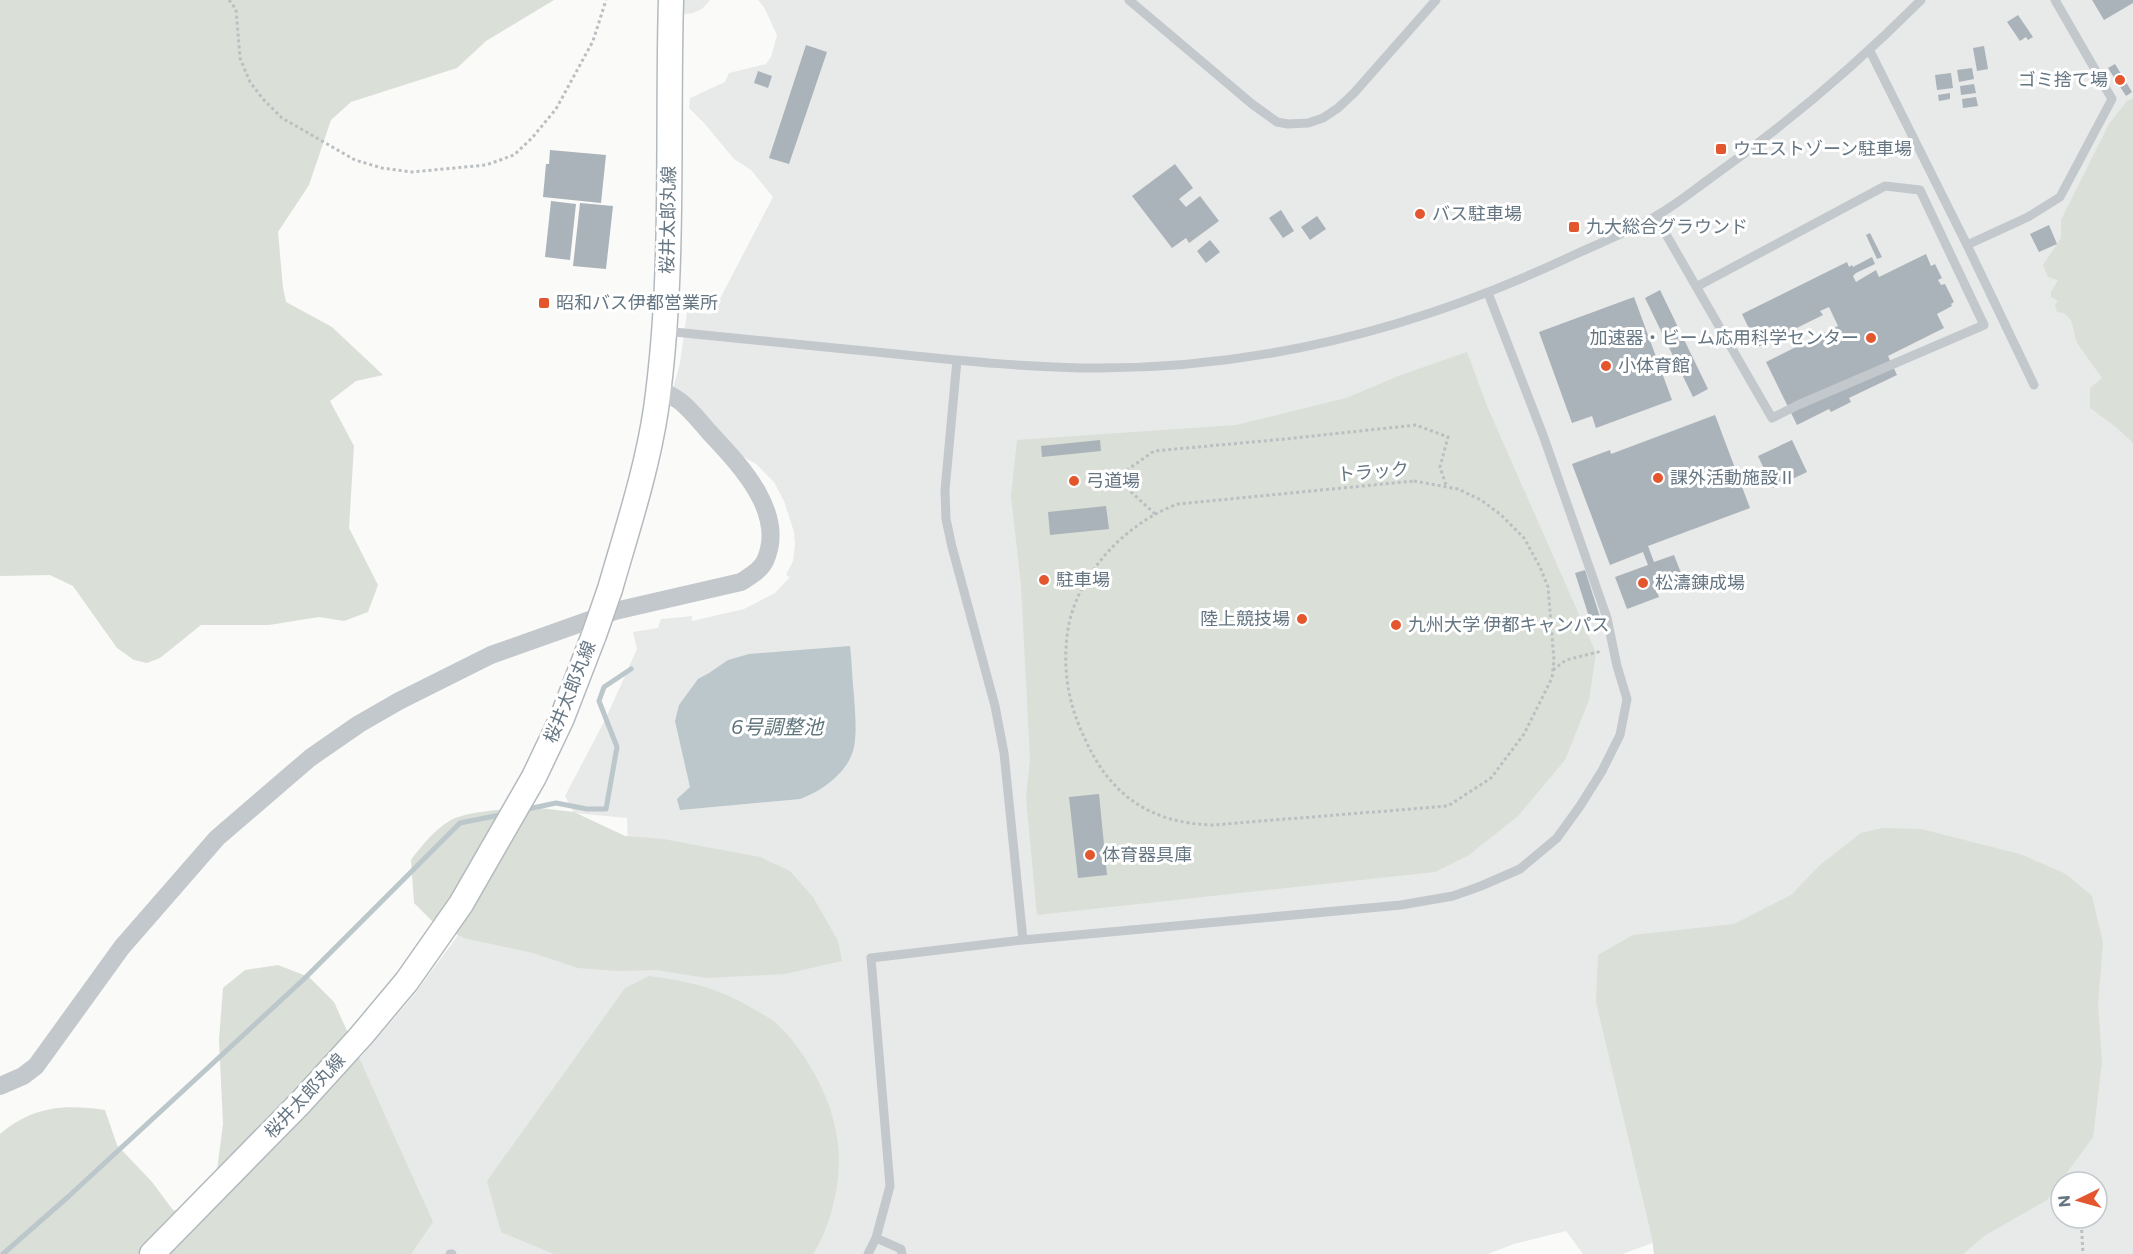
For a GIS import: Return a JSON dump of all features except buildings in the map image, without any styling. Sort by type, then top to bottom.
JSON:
[{"type":"main road","name":"桜井太郎丸線","points":[[152,1254],[301,1102],[407,981],[461,904],[534,777],[562,718],[610,589],[644,467],[656,409],[669,247],[672,0]]},
{"type":"street","points":[[0,1086],[23,1076],[36,1066],[122,947],[217,838],[310,758],[359,724],[409,695],[491,655],[615,611],[741,582],[756,573],[764,562],[769,547],[770,531],[767,512],[756,491],[734,459],[681,402],[658,388]]},
{"type":"lane","points":[[1129,0],[1252,104],[1277,122],[1288,124],[1323,118],[1338,108],[1436,0]]},
{"type":"lane","points":[[663,332],[957,360],[1099,368],[1136,367],[1251,356],[1325,343],[1380,329],[1526,278],[1656,217],[1764,140],[1870,51],[1921,0]]},
{"type":"lane","points":[[1967,245],[2028,217],[2060,198],[2112,99],[2055,0]]},
{"type":"lane","points":[[1870,51],[2034,385]]},
{"type":"lane","points":[[1656,217],[1696,287],[1772,418],[1984,326],[1920,190],[1885,186],[1696,287]]},
{"type":"lane","points":[[868,1254],[876,1239],[890,1186],[871,958],[1023,940],[1401,905],[1453,896],[1520,869],[1557,838],[1602,771],[1620,735],[1627,699],[1613,650],[1607,618],[1544,435],[1488,293]]},
{"type":"lane","points":[[957,360],[945,490],[946,519],[1000,730],[1023,940]]},
{"type":"lane","points":[[876,1239],[901,1249],[902,1254]]},
{"type":"path","points":[[230,0],[236,9],[240,58],[250,81],[263,99],[282,117],[355,160],[382,168],[412,172],[486,165],[514,155],[532,138],[556,109],[593,41],[606,0]]},
{"type":"path","points":[[1155,514],[1116,478],[1154,451],[1387,427],[1416,425],[1448,437],[1440,467],[1446,486]]},
{"type":"path","name":"トラック","points":[[1414,480],[1446,486],[1481,500],[1500,514],[1524,538],[1548,587],[1554,649],[1552,678],[1524,734],[1491,778],[1448,806],[1212,825],[1184,823],[1143,808],[1129,799],[1105,776],[1087,746],[1069,698],[1068,629],[1077,600],[1095,567],[1139,524],[1178,504],[1414,480]]},
{"type":"path","points":[[1552,670],[1566,660],[1613,650]]},
{"type":"path","points":[[2082,1230],[2083,1254]]},
{"type":"shaded area","points":[[0,0],[554,0],[486,41],[457,68],[351,102],[331,120],[309,185],[278,232],[286,302],[332,327],[383,375],[356,381],[330,401],[354,446],[349,528],[378,585],[368,612],[344,621],[319,617],[269,625],[201,625],[160,658],[147,663],[134,660],[117,648],[73,586],[50,575],[0,576]]},
{"type":"shaded area","points":[[679,0],[710,0],[702,9],[679,15]]},
{"type":"shaded area","name":"九州大学 伊都キャンパス","points":[[758,0],[2133,0],[2133,1254],[1927,1254],[1692,1229],[1622,1254],[1583,1254],[1566,1231],[1514,1244],[1488,1254],[205,1254],[349,1071],[414,995],[481,904],[628,848],[627,818],[574,813],[565,796],[606,718],[637,649],[633,632],[658,628],[661,619],[692,616],[692,621],[744,609],[775,593],[790,577],[786,575],[793,561],[794,532],[784,501],[774,482],[756,464],[698,431],[681,414],[671,396],[680,363],[687,312],[712,314],[773,197],[751,170],[734,159],[689,108],[690,98],[725,82],[729,73],[766,64],[771,57],[777,35],[764,7]]},
{"type":"shaded area","points":[[2133,98],[2133,443],[2090,408],[2090,388],[2102,378],[2077,343],[2071,320],[2064,313],[2057,312],[2055,305],[2058,301],[2051,297],[2051,292],[2058,280],[2048,277],[2043,265],[2061,238],[2061,220],[2109,124],[2127,101]]},
{"type":"shaded area","name":"陸上競技場","points":[[1467,352],[1487,406],[1596,653],[1589,700],[1565,760],[1518,816],[1469,855],[1435,872],[1037,915],[1026,798],[1030,760],[1021,585],[1011,496],[1017,440],[1236,425],[1346,398],[1401,375]]},
{"type":"shaded area","points":[[531,807],[574,812],[625,836],[663,839],[760,857],[790,871],[813,897],[838,941],[842,961],[785,974],[706,978],[657,970],[618,971],[578,968],[533,953],[464,938],[434,923],[414,903],[411,860],[440,828],[451,820],[468,814]]},
{"type":"shaded area","points":[[1883,828],[1921,829],[2020,854],[2066,874],[2092,896],[2103,943],[2098,1004],[2102,1062],[2093,1137],[2069,1170],[2049,1170],[2049,1197],[2047,1200],[1984,1236],[1963,1254],[1654,1254],[1596,1002],[1598,955],[1633,935],[1734,924],[1791,895],[1820,865],[1861,833]]},
{"type":"shaded area","points":[[278,965],[309,977],[334,1002],[433,1222],[411,1254],[0,1254],[0,1134],[25,1118],[50,1109],[76,1107],[105,1110],[117,1145],[152,1182],[173,1210],[201,1214],[217,1170],[223,1124],[219,1040],[223,988],[245,970]]},
{"type":"shaded area","points":[[649,976],[705,987],[743,1003],[776,1023],[808,1063],[831,1111],[839,1157],[834,1201],[820,1242],[813,1254],[554,1254],[501,1232],[487,1181],[625,988]]},
{"type":"water","name":"6号調整池","points":[[850,646],[856,728],[851,756],[841,772],[825,786],[800,799],[680,810],[677,799],[690,787],[675,721],[679,705],[698,679],[728,660],[749,654]]},
{"type":"waterway","points":[[523,810],[556,803],[587,809],[606,809],[617,747],[599,701],[604,687],[631,669]]},
{"type":"waterway","points":[[3,1254],[304,979],[460,823],[505,814]]},
{"type":"place","name":"ゴミ捨て場","points":[[2120,80]]},
{"type":"place","name":"ウエストゾーン駐車場","points":[[1721,149]]},
{"type":"place","name":"バス駐車場","points":[[1420,214]]},
{"type":"place","name":"九大総合グラウンド","points":[[1574,227]]},
{"type":"place","name":"昭和バス伊都営業所","points":[[544,303]]},
{"type":"place","name":"加速器・ビーム応用科学センター","points":[[1871,338]]},
{"type":"place","name":"小体育館","points":[[1606,366]]},
{"type":"place","name":"課外活動施設Ⅱ","points":[[1658,478]]},
{"type":"place","name":"弓道場","points":[[1074,481]]},
{"type":"place","name":"駐車場","points":[[1044,580]]},
{"type":"place","name":"松濤錬成場","points":[[1643,583]]},
{"type":"place","name":"陸上競技場","points":[[1302,619]]},
{"type":"place","name":"九州大学 伊都キャンパス","points":[[1396,625]]},
{"type":"place","name":"体育器具庫","points":[[1090,855]]}]
